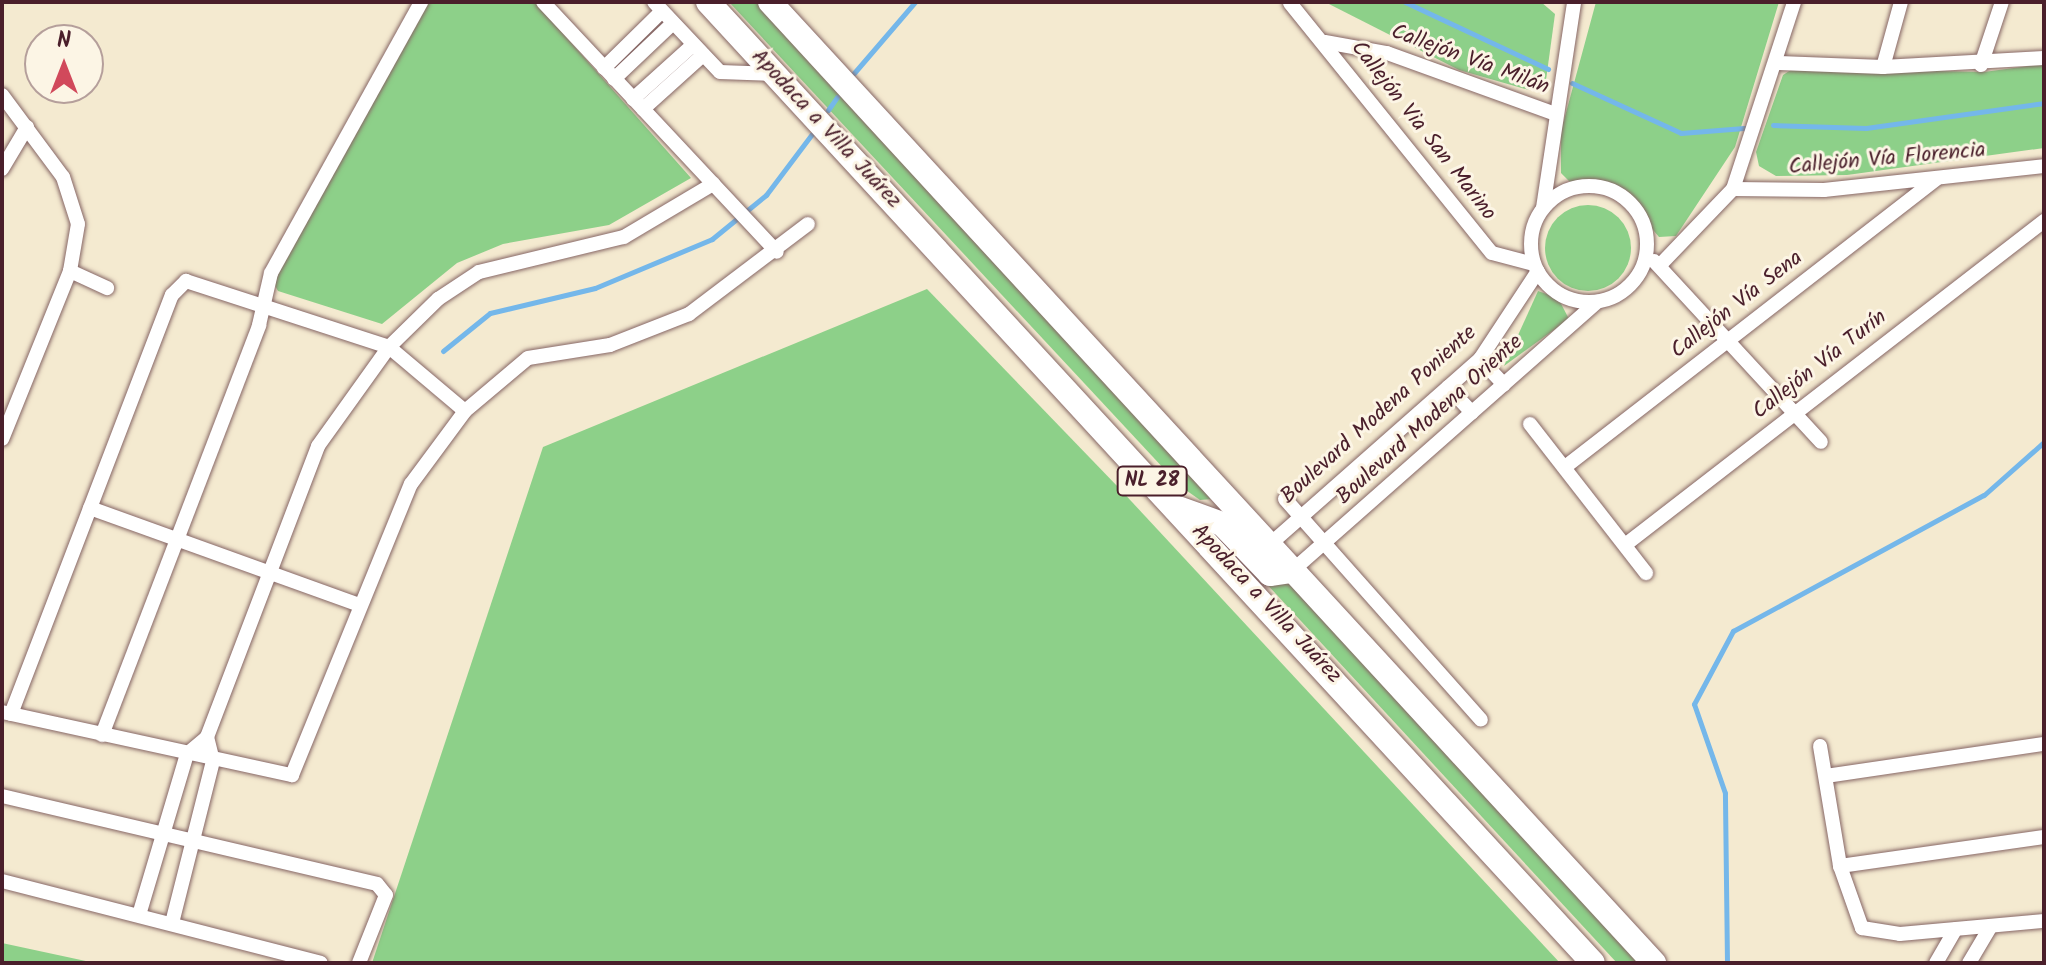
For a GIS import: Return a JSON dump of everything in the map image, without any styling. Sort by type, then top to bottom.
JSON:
[{"type":"main road","name":"Apodaca a Villa Juárez","points":[[708,2],[1593,963]]},
{"type":"main road","name":"Apodaca a Villa Juárez","points":[[770,2],[1654,963]]},
{"type":"main road","points":[[1176,507],[1222,524],[1270,574],[1292,571]]},
{"type":"street","points":[[102,735],[178,540],[264,304],[271,273],[421,2]]},
{"type":"street","points":[[543,2],[777,252]]},
{"type":"street","points":[[1662,263],[1733,189],[1779,63],[1794,2]]},
{"type":"street","points":[[1883,67],[1901,2]]},
{"type":"street","points":[[1981,65],[2002,2]]},
{"type":"street","name":"Callejón Via San Marino","points":[[1290,3],[1325,42],[1492,253],[1536,268]]},
{"type":"street","points":[[1543,208],[1577,187],[1617,193],[1644,222],[1646,259],[1630,286],[1597,302],[1559,294],[1536,268],[1533,230],[1543,208],[1553,113],[1573,3]]},
{"type":"street","points":[[609,73],[658,6],[723,74],[776,74]]},
{"type":"street","points":[[609,73],[673,23]]},
{"type":"street","name":"Callejón Vía Milán","points":[[1325,42],[1387,53],[1553,113]]},
{"type":"street","points":[[638,104],[698,50]]},
{"type":"street","points":[[1779,63],[1883,67],[1981,65],[2044,58]]},
{"type":"street","points":[[2,95],[78,204],[70,271],[2,439]]},
{"type":"street","points":[[2,169],[27,127]]},
{"type":"street","name":"Callejón Vía Florencia","points":[[1733,189],[1936,179],[2044,166]]},
{"type":"street","name":"Callejón Vía Sena","points":[[1565,467],[1936,179]]},
{"type":"street","points":[[139,915],[187,754],[207,737],[318,446],[389,347],[438,299],[479,272],[624,237],[713,184]]},
{"type":"street","name":"Callejón Vía Turín","points":[[1625,545],[2044,221]]},
{"type":"street","points":[[465,411],[389,347],[195,281],[179,286],[6,713],[276,777],[296,772],[359,605],[411,484],[465,411],[510,366],[539,354],[610,345],[689,314],[777,252],[808,224]]},
{"type":"street","points":[[1646,259],[1662,263],[1726,340],[1821,442]]},
{"type":"street","name":"Boulevard Modena Poniente","points":[[1268,546],[1480,359],[1536,268]]},
{"type":"street","points":[[70,271],[107,288]]},
{"type":"street","name":"Boulevard Modena Oriente","points":[[1292,571],[1597,302]]},
{"type":"street","points":[[1480,359],[1504,385]]},
{"type":"street","points":[[1448,387],[1472,413]]},
{"type":"street","points":[[1530,424],[1646,573]]},
{"type":"street","points":[[1285,499],[1326,541],[1481,720]]},
{"type":"street","points":[[90,508],[359,605]]},
{"type":"street","points":[[172,923],[213,761],[207,737]]},
{"type":"street","points":[[1826,776],[2044,744]]},
{"type":"street","points":[[1820,746],[1840,866],[1862,928],[1956,929],[2044,921]]},
{"type":"street","points":[[2,796],[383,887],[359,963]]},
{"type":"street","points":[[1840,866],[2044,837]]},
{"type":"street","points":[[2,881],[321,963]]},
{"type":"street","points":[[1969,963],[1991,926]]},
{"type":"street","points":[[1936,963],[1956,929]]},
{"type":"green space","points":[[426,2],[535,2],[691,178],[609,225],[503,244],[457,263],[382,324],[278,291],[273,282]]},
{"type":"green space","points":[[729,2],[757,2],[1213,499],[1200,500],[1180,486]]},
{"type":"green space","points":[[1325,2],[1541,2],[1555,14],[1546,80],[1529,90],[1459,70]]},
{"type":"green space","points":[[1596,2],[1779,2],[1735,147],[1676,236],[1659,237],[1616,186],[1570,182],[1561,173],[1561,131]]},
{"type":"green space","points":[[2044,64],[2044,148],[1847,175],[1776,176],[1759,166],[1756,152],[1783,75],[1794,68],[1984,72]]},
{"type":"green space","points":[[1580,205],[1596,205],[1619,217],[1628,231],[1631,248],[1628,265],[1619,279],[1596,291],[1580,291],[1564,284],[1552,272],[1545,256],[1545,240],[1552,224],[1564,212]]},
{"type":"green space","points":[[927,289],[1119,488],[1560,963],[372,963],[543,447]]},
{"type":"green space","points":[[1538,291],[1558,298],[1569,319],[1504,366]]},
{"type":"green space","points":[[1226,540],[1293,581],[1646,963],[1617,963]]},
{"type":"green space","points":[[2,943],[95,963],[2,963]]},
{"type":"waterway","points":[[854,73],[915,2]]},
{"type":"waterway","points":[[1405,2],[1548,69]]},
{"type":"waterway","points":[[1572,83],[1681,133],[1744,128]]},
{"type":"waterway","points":[[828,110],[837,97]]},
{"type":"waterway","points":[[1773,125],[1866,128],[2044,103]]},
{"type":"waterway","points":[[443,351],[490,313],[595,288],[712,239],[766,195],[812,134]]},
{"type":"waterway","points":[[1727,963],[1725,793],[1694,704],[1733,631],[1984,495],[2044,442]]}]
